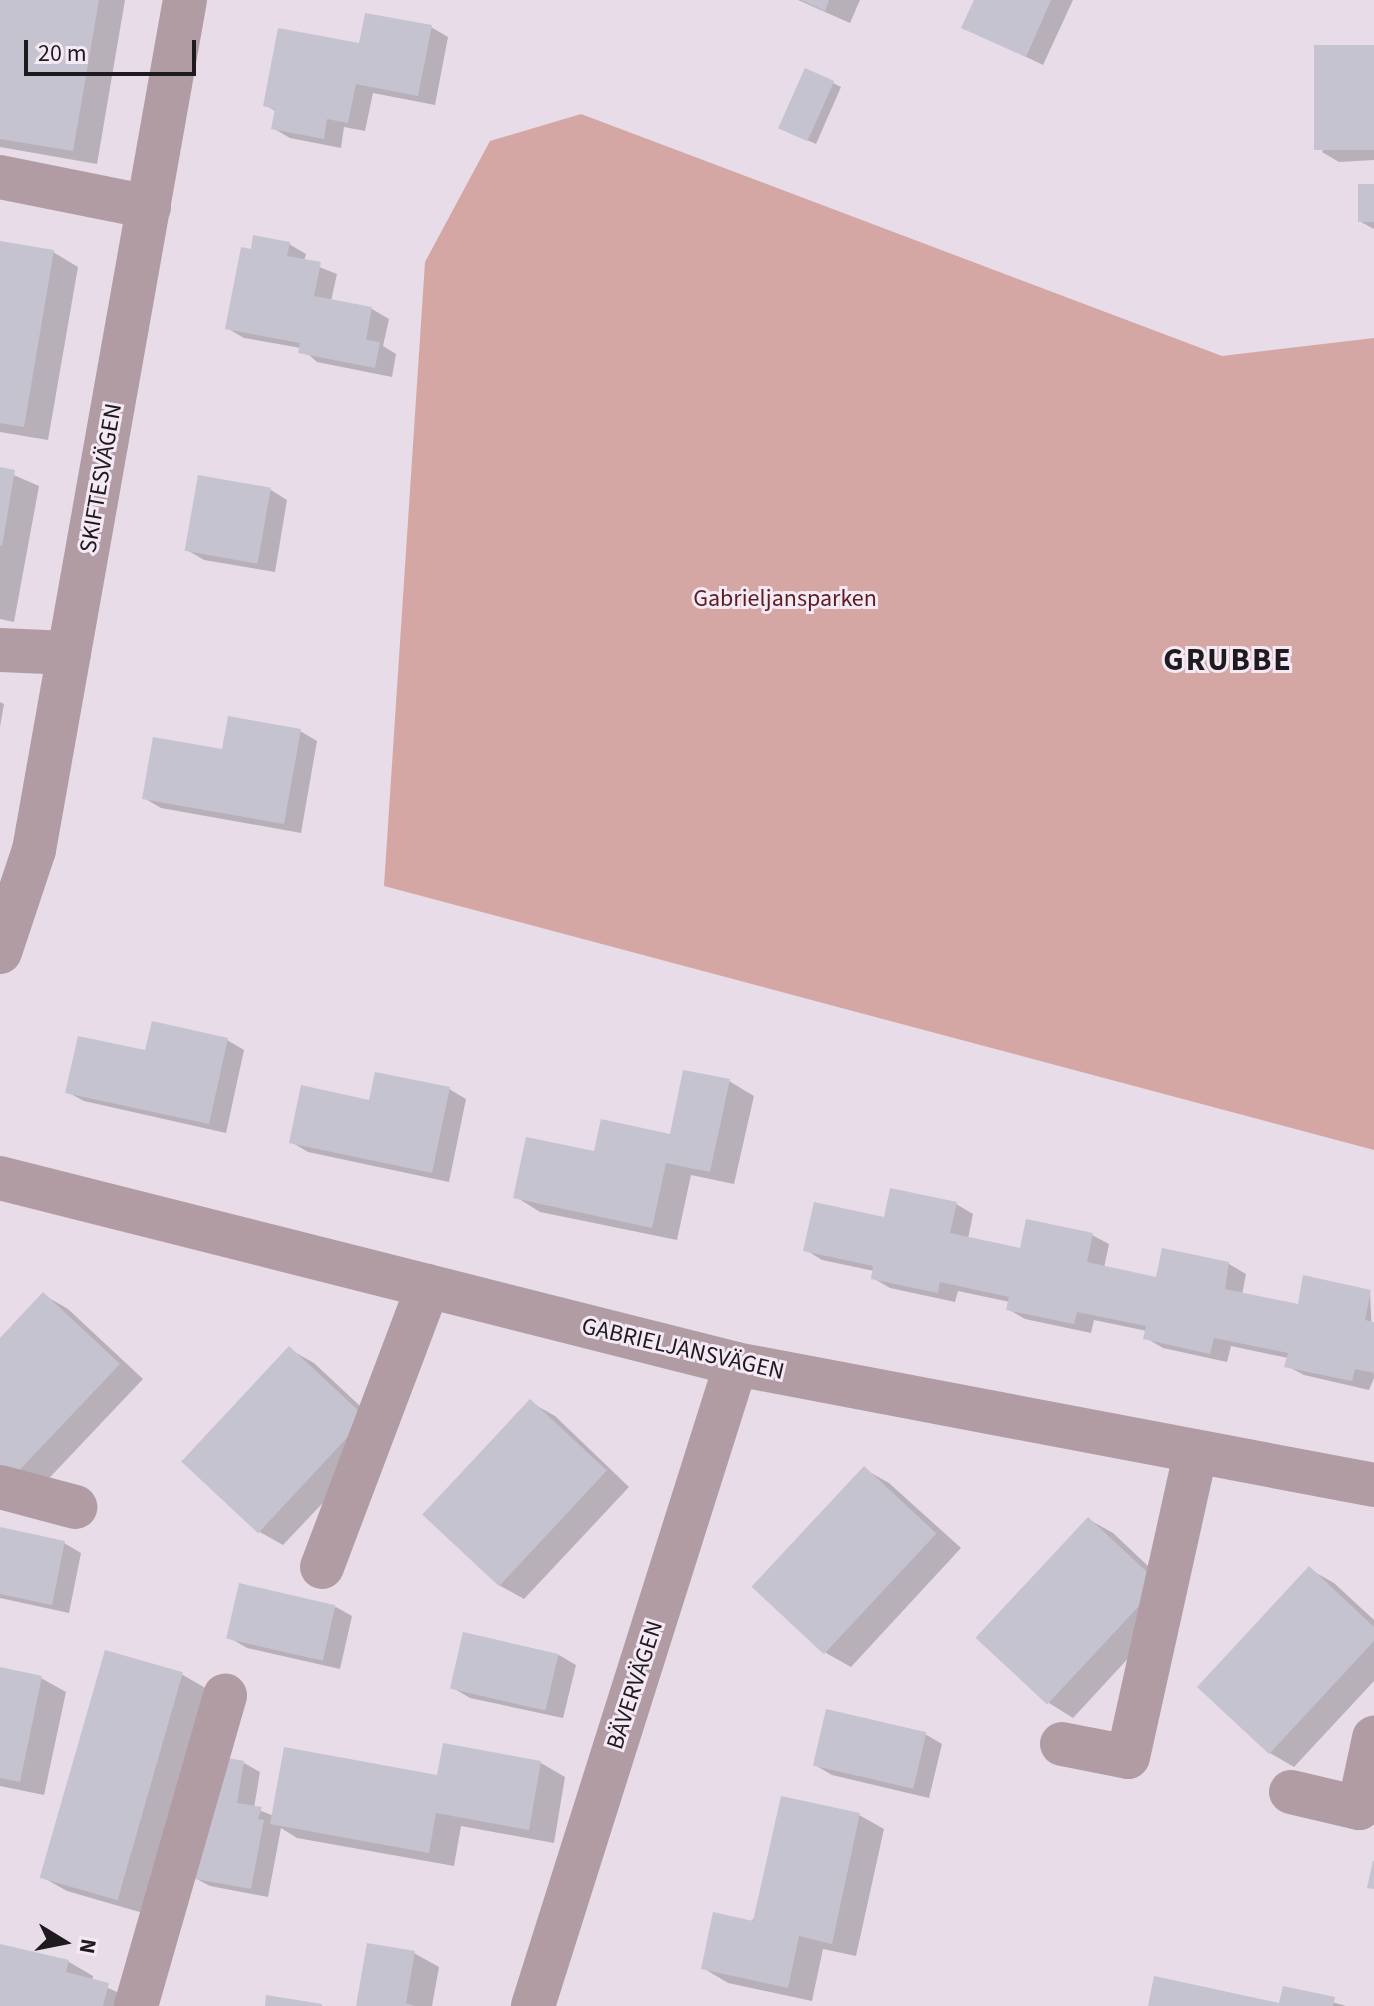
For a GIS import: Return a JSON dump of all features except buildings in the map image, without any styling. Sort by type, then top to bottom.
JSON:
[{"type":"street","name":"SKIFTESVÄGEN","points":[[0,952],[34,850],[185,0]]},
{"type":"street","points":[[0,177],[149,207]]},
{"type":"street","points":[[0,650],[69,653]]},
{"type":"street","name":"GABRIELJANSVÄGEN","points":[[0,1178],[736,1364],[1374,1485]]},
{"type":"street","points":[[322,1567],[428,1286]]},
{"type":"street","name":"BÄVERVÄGEN","points":[[533,2006],[736,1364]]},
{"type":"street","points":[[1062,1744],[1128,1757],[1196,1451]]},
{"type":"street","points":[[0,1487],[75,1507]]},
{"type":"street","points":[[136,2006],[225,1696]]},
{"type":"street","points":[[1291,1792],[1359,1808],[1374,1738]]},
{"type":"green space","name":"Gabrieljansparken","points":[[581,114],[1222,356],[1374,338],[1374,1150],[384,886],[425,262],[490,141]]},
{"type":"district","name":"GRUBBE","points":[[1228,660]]}]
